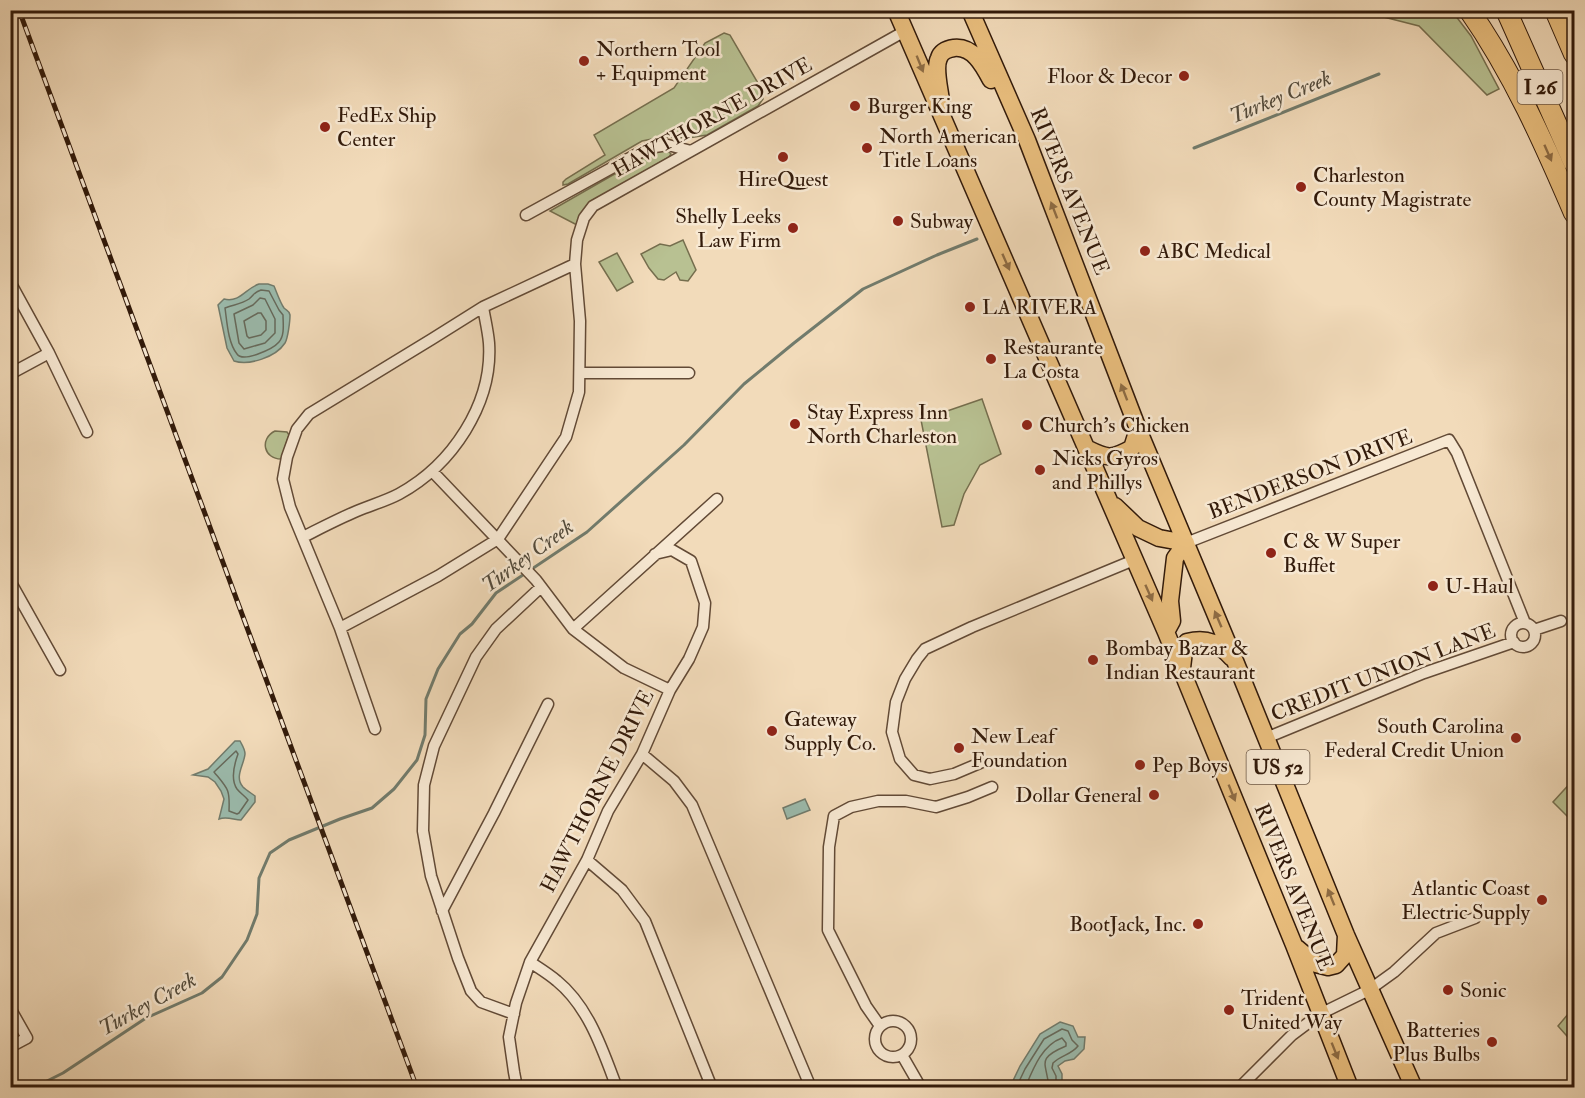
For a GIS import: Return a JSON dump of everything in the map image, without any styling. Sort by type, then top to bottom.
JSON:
[{"type":"highway","points":[[1469,10],[1498,54],[1538,130]]},
{"type":"highway","points":[[1485,10],[1575,213]]},
{"type":"highway","name":"I 26","points":[[1506,10],[1575,163]]},
{"type":"highway","name":"I 26","points":[[1555,10],[1575,54]]},
{"type":"main road","name":"RIVERS AVENUE","points":[[896,10],[1166,632],[1350,1088]]},
{"type":"main road","points":[[903,10],[905,31]]},
{"type":"main road","name":"RIVERS AVENUE","points":[[970,10],[1027,140],[1138,429],[1346,935],[1414,1088]]},
{"type":"main road","points":[[944,122],[938,78],[939,58],[948,49],[962,48],[972,52],[982,64],[1027,140]]},
{"type":"main road","points":[[1088,449],[1105,458],[1119,455],[1132,448],[1138,429]]},
{"type":"main road","points":[[1110,501],[1138,528],[1159,538],[1186,543],[1175,558],[1170,601],[1172,621],[1166,632]]},
{"type":"main road","points":[[1182,671],[1187,642],[1199,639],[1210,641],[1223,648],[1235,661]]},
{"type":"main road","points":[[1294,945],[1316,964],[1328,967],[1336,965],[1345,955],[1346,935]]},
{"type":"street","name":"HAWTHORNE DRIVE","points":[[340,628],[438,576],[498,539],[566,437],[579,392],[580,321],[575,264],[577,240],[584,218],[594,206],[905,31]]},
{"type":"street","points":[[526,215],[648,148],[668,145],[691,151]]},
{"type":"street","points":[[375,729],[340,628],[290,507],[283,478],[287,457],[297,429],[309,414],[483,307],[575,264]]},
{"type":"street","points":[[10,282],[49,353],[87,432]]},
{"type":"street","points":[[303,537],[354,512],[399,494],[432,471],[454,447],[476,411],[487,378],[489,343],[483,307]]},
{"type":"street","points":[[10,374],[49,353]]},
{"type":"street","points":[[579,373],[689,373]]},
{"type":"street","name":"BENDERSON DRIVE","points":[[1186,543],[1449,440]]},
{"type":"street","name":"CREDIT UNION LANE","points":[[1449,440],[1457,453],[1530,626]]},
{"type":"street","points":[[432,471],[498,539]]},
{"type":"street","points":[[573,629],[717,499]]},
{"type":"street","name":"HAWTHORNE DRIVE","points":[[498,539],[538,583],[573,629],[624,668],[670,690],[642,754],[608,811],[587,860],[530,962],[509,1037],[513,1072],[518,1088]]},
{"type":"street","points":[[655,554],[672,550],[691,561],[705,603],[703,627],[689,659],[670,690]]},
{"type":"street","points":[[980,763],[954,774],[930,779],[914,775],[900,759],[892,732],[896,702],[905,679],[917,659],[925,649],[972,627],[1134,560]]},
{"type":"street","points":[[10,581],[60,670]]},
{"type":"street","points":[[514,1014],[481,1002],[471,991],[458,958],[431,876],[423,831],[424,785],[434,746],[476,657],[496,629],[538,583]]},
{"type":"street","points":[[1530,626],[1535,637],[1534,641],[1528,646],[1520,647],[1511,635],[1517,625],[1530,626],[1561,621]]},
{"type":"street","name":"CREDIT UNION LANE","points":[[1266,738],[1424,673],[1514,642]]},
{"type":"street","points":[[442,911],[548,704]]},
{"type":"street","points":[[642,754],[674,781],[692,805],[811,1088]]},
{"type":"street","points":[[880,1026],[866,1006],[828,930],[829,847],[834,816],[850,807],[878,801],[906,801],[936,807],[992,787]]},
{"type":"street","points":[[587,860],[622,890],[645,921],[712,1088]]},
{"type":"street","points":[[1239,1088],[1292,1035],[1320,1014],[1369,990],[1394,972],[1436,933],[1475,918]]},
{"type":"street","points":[[530,962],[559,982],[582,1008],[603,1051],[617,1088]]},
{"type":"street","points":[[10,1008],[27,1038],[10,1047]]},
{"type":"street","points":[[891,1020],[907,1026],[910,1031],[912,1042],[902,1055],[888,1057],[878,1049],[875,1037],[880,1026],[891,1020]]},
{"type":"street","points":[[902,1055],[921,1088]]},
{"type":"green space","points":[[1316,11],[1452,11],[1471,36],[1499,89],[1487,95],[1419,26],[1368,13]]},
{"type":"green space","points":[[724,33],[730,35],[762,90],[763,99],[758,106],[707,135],[688,138],[662,137],[642,141],[563,185],[566,179],[605,155],[594,135],[674,88],[705,43]]},
{"type":"green space","points":[[661,151],[671,154],[598,199],[577,225],[550,211],[646,156]]},
{"type":"green space","points":[[683,240],[696,270],[688,281],[680,280],[676,272],[664,280],[658,279],[641,254],[660,244],[670,246]]},
{"type":"green space","points":[[617,253],[633,282],[617,291],[599,262]]},
{"type":"green space","points":[[982,399],[1001,454],[980,465],[964,494],[954,525],[942,527],[921,420]]},
{"type":"green space","points":[[275,431],[287,432],[289,435],[281,459],[271,456],[266,448],[267,439]]},
{"type":"green space","points":[[1574,779],[1574,823],[1553,802]]},
{"type":"green space","points":[[1574,1007],[1574,1044],[1558,1026]]},
{"type":"water","points":[[259,284],[274,286],[284,308],[289,312],[290,321],[286,341],[281,348],[262,359],[247,362],[234,361],[227,348],[218,305],[224,299],[239,297]]},
{"type":"water","points":[[235,741],[240,741],[245,752],[239,775],[240,783],[255,796],[255,802],[241,820],[219,819],[224,799],[221,791],[208,777],[193,775],[208,769]]},
{"type":"water","points":[[805,799],[810,810],[787,819],[783,808]]},
{"type":"water","points":[[1060,1022],[1073,1026],[1078,1037],[1085,1037],[1084,1049],[1074,1059],[1058,1066],[1062,1074],[1062,1087],[1010,1087],[1040,1034]]},
{"type":"waterway","name":"Turkey Creek","points":[[1194,148],[1379,74]]},
{"type":"waterway","name":"Turkey Creek","points":[[33,1088],[63,1073],[146,1018],[202,993],[222,977],[247,940],[257,914],[259,878],[270,853],[289,840],[372,808],[394,789],[417,760],[425,735],[426,699],[438,669],[460,634],[472,624],[496,593],[587,532],[684,445],[744,384],[863,289],[977,239]]},
{"type":"railway","points":[[19,10],[417,1088]]},
{"type":"place","name":"Northern Tool + Equipment","points":[[584,61]]},
{"type":"place","name":"Floor & Decor","points":[[1184,76]]},
{"type":"place","name":"Burger King","points":[[855,106]]},
{"type":"place","name":"FedEx Ship Center","points":[[325,127]]},
{"type":"place","name":"North American Title Loans","points":[[867,148]]},
{"type":"place","name":"HireQuest","points":[[783,157]]},
{"type":"place","name":"Charleston County Magistrate","points":[[1301,187]]},
{"type":"place","name":"Subway","points":[[898,221]]},
{"type":"place","name":"Shelly Leeks Law Firm","points":[[793,228]]},
{"type":"place","name":"ABC Medical","points":[[1145,251]]},
{"type":"place","name":"LA RIVERA","points":[[970,307]]},
{"type":"place","name":"Restaurante La Costa","points":[[991,359]]},
{"type":"place","name":"Stay Express Inn North Charleston","points":[[795,424]]},
{"type":"place","name":"Church's Chicken","points":[[1027,425]]},
{"type":"place","name":"Nicks Gyros and Phillys","points":[[1040,470]]},
{"type":"place","name":"C & W Super Buffet","points":[[1271,553]]},
{"type":"place","name":"U-Haul","points":[[1433,586]]},
{"type":"place","name":"Bombay Bazar & Indian Restaurant","points":[[1093,660]]},
{"type":"place","name":"Gateway Supply Co.","points":[[772,731]]},
{"type":"place","name":"South Carolina Federal Credit Union","points":[[1516,738]]},
{"type":"place","name":"New Leaf Foundation","points":[[959,748]]},
{"type":"place","name":"Pep Boys","points":[[1140,765]]},
{"type":"place","name":"Dollar General","points":[[1154,795]]},
{"type":"place","name":"Atlantic Coast Electric Supply","points":[[1542,900]]},
{"type":"place","name":"BootJack, Inc.","points":[[1198,924]]},
{"type":"place","name":"Sonic","points":[[1448,990]]},
{"type":"place","name":"Trident United Way","points":[[1229,1010]]},
{"type":"place","name":"Batteries Plus Bulbs","points":[[1492,1042]]}]
